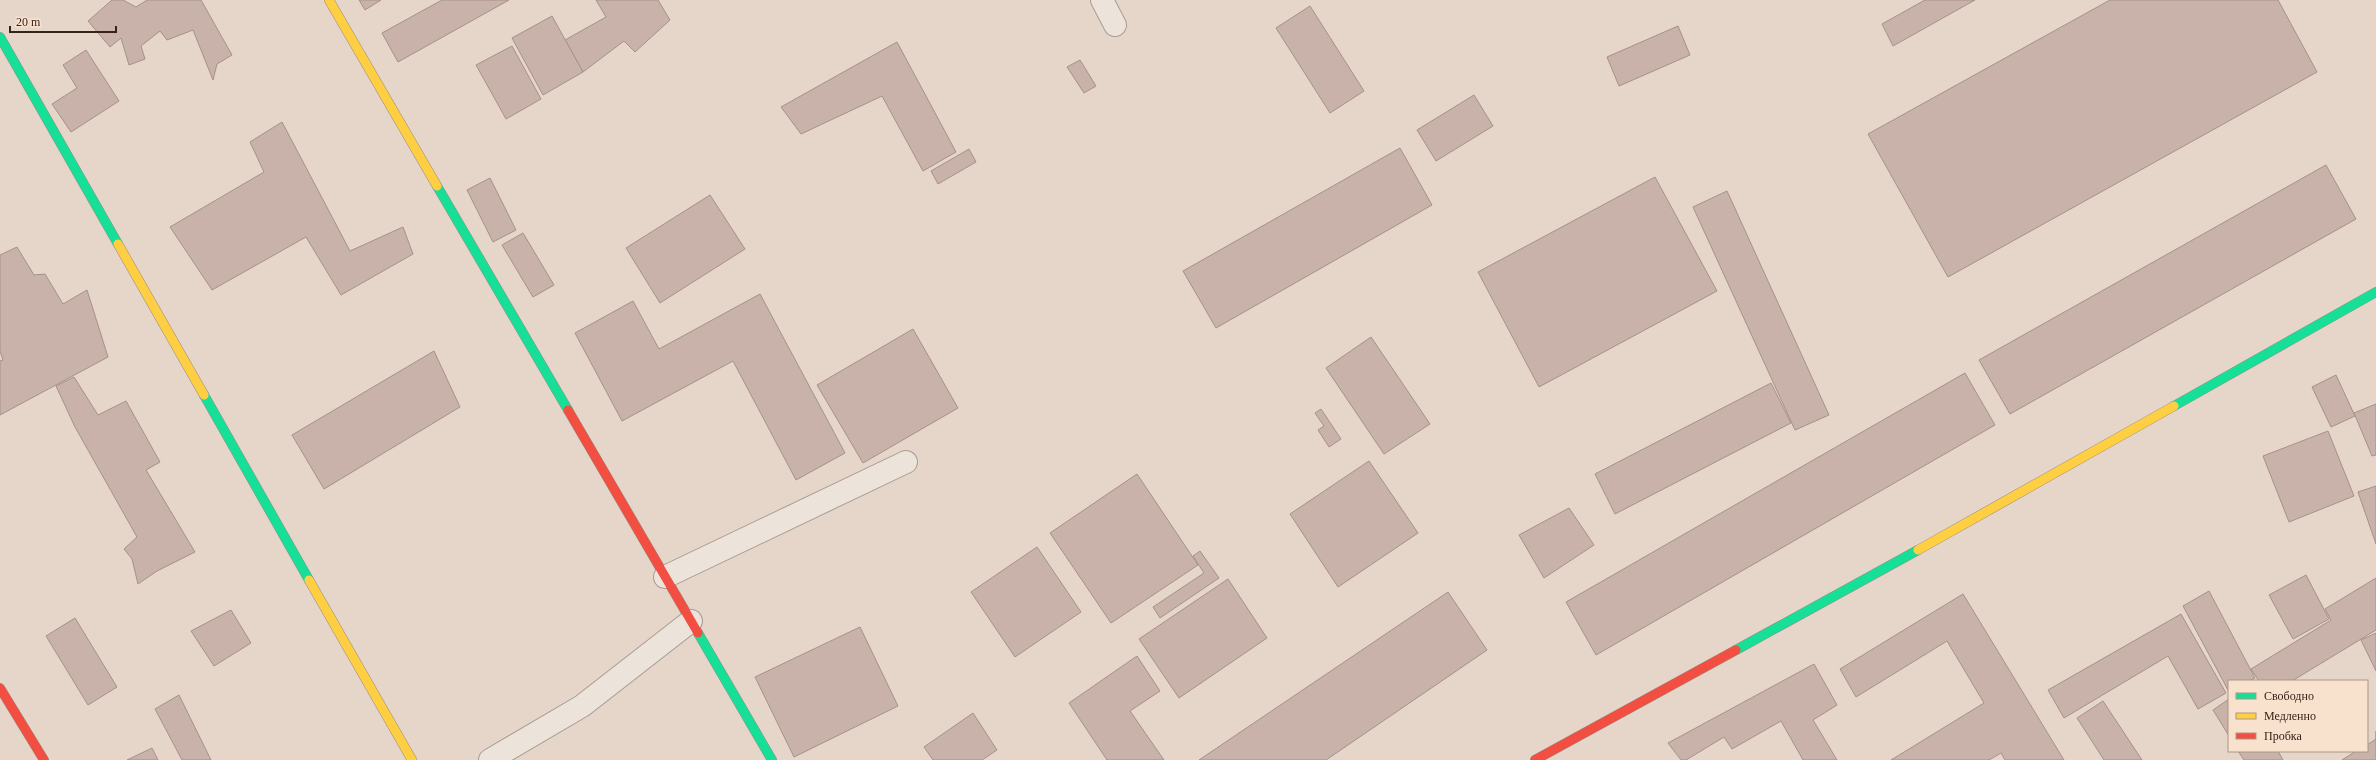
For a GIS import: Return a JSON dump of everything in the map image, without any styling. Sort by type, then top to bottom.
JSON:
[{"type":"street","points":[[328,0],[772,760]]},
{"type":"street","points":[[1102,0],[1115,25]]},
{"type":"street","points":[[0,37],[412,760]]},
{"type":"street","points":[[1535,760],[1982,515],[2376,292]]},
{"type":"street","points":[[665,577],[906,462]]},
{"type":"street","points":[[490,760],[582,706],[691,621]]},
{"type":"street","points":[[0,688],[44,760]]},
{"type":"building","points":[[112,0],[123,0],[136,7],[147,0],[201,0],[232,55],[217,64],[213,80],[193,30],[167,40],[160,31],[141,46],[145,59],[129,65],[121,38],[110,47],[88,21]]},
{"type":"building","points":[[359,0],[381,0],[365,10]]},
{"type":"building","points":[[442,0],[509,0],[398,62],[382,33]]},
{"type":"building","points":[[596,0],[658,0],[670,20],[635,52],[624,41],[583,72],[565,40],[606,17]]},
{"type":"building","points":[[1925,0],[1975,0],[1893,46],[1882,24]]},
{"type":"building","points":[[2110,0],[2278,0],[2317,72],[1948,277],[1868,134]]},
{"type":"building","points":[[1310,6],[1364,91],[1330,113],[1276,28]]},
{"type":"building","points":[[552,16],[583,72],[543,95],[512,38]]},
{"type":"building","points":[[1678,26],[1690,55],[1619,86],[1607,57]]},
{"type":"building","points":[[897,42],[956,152],[923,171],[882,96],[801,134],[781,107]]},
{"type":"building","points":[[512,46],[541,99],[506,119],[476,65]]},
{"type":"building","points":[[86,50],[119,101],[71,132],[52,104],[77,88],[63,65]]},
{"type":"building","points":[[1080,60],[1096,86],[1084,93],[1067,67]]},
{"type":"building","points":[[1474,95],[1493,126],[1436,161],[1417,130]]},
{"type":"building","points":[[282,122],[350,251],[403,227],[413,254],[341,295],[306,237],[212,290],[170,227],[264,172],[250,142]]},
{"type":"building","points":[[1400,148],[1432,205],[1216,328],[1183,271]]},
{"type":"building","points":[[969,149],[976,162],[938,184],[931,171]]},
{"type":"building","points":[[2326,165],[2356,219],[2010,414],[1979,360]]},
{"type":"building","points":[[1655,177],[1717,291],[1539,387],[1478,272]]},
{"type":"building","points":[[490,178],[516,230],[493,242],[467,190]]},
{"type":"building","points":[[1727,191],[1829,415],[1795,430],[1693,207]]},
{"type":"building","points":[[710,195],[745,249],[660,303],[626,248]]},
{"type":"building","points":[[523,233],[554,285],[533,297],[502,245]]},
{"type":"building","points":[[17,247],[34,275],[45,274],[63,304],[87,290],[108,357],[0,415],[0,361],[3,360],[0,351],[0,255]]},
{"type":"building","points":[[760,294],[845,453],[796,480],[733,361],[622,421],[575,333],[633,301],[659,349]]},
{"type":"building","points":[[913,329],[958,408],[863,463],[817,385]]},
{"type":"building","points":[[1371,337],[1430,424],[1384,454],[1326,368]]},
{"type":"building","points":[[434,351],[460,407],[324,489],[292,435]]},
{"type":"building","points":[[1965,373],[1995,425],[1596,655],[1566,602]]},
{"type":"building","points":[[2336,375],[2355,416],[2331,427],[2312,387]]},
{"type":"building","points":[[74,377],[98,415],[126,401],[160,462],[146,470],[195,552],[157,571],[138,584],[132,559],[124,549],[137,537],[75,427],[56,386]]},
{"type":"building","points":[[1771,383],[1791,423],[1615,514],[1595,474]]},
{"type":"building","points":[[2376,404],[2376,455],[2372,456],[2354,413]]},
{"type":"building","points":[[1321,409],[1341,439],[1329,447],[1318,430],[1324,426],[1315,413]]},
{"type":"building","points":[[2328,431],[2354,496],[2289,522],[2263,456]]},
{"type":"building","points":[[1369,461],[1418,533],[1338,587],[1290,514]]},
{"type":"building","points":[[1137,474],[1198,565],[1111,623],[1050,533]]},
{"type":"building","points":[[2376,486],[2376,544],[2358,492]]},
{"type":"building","points":[[1569,508],[1594,545],[1544,578],[1519,535]]},
{"type":"building","points":[[1037,547],[1081,612],[1015,657],[971,592]]},
{"type":"building","points":[[1200,551],[1219,578],[1160,618],[1153,607],[1204,573],[1193,556]]},
{"type":"building","points":[[2306,575],[2329,619],[2293,639],[2269,595]]},
{"type":"building","points":[[2376,578],[2376,630],[2294,680],[2258,680],[2251,669],[2331,620],[2325,609]]},
{"type":"building","points":[[1228,579],[1267,638],[1179,698],[1139,639]]},
{"type":"building","points":[[2209,591],[2255,678],[2251,680],[2228,680],[2228,690],[2183,606]]},
{"type":"building","points":[[1448,592],[1487,650],[1326,760],[1199,760]]},
{"type":"building","points":[[1963,594],[2064,760],[2005,760],[2001,753],[1989,760],[1891,760],[1984,703],[1947,641],[1856,697],[1840,669]]},
{"type":"building","points":[[231,610],[251,643],[214,666],[191,631]]},
{"type":"building","points":[[2181,614],[2226,693],[2198,709],[2168,656],[2064,718],[2048,690]]},
{"type":"building","points":[[75,618],[117,687],[88,705],[46,636]]},
{"type":"building","points":[[860,627],[898,706],[794,757],[755,677]]},
{"type":"building","points":[[2376,633],[2376,671],[2361,640]]},
{"type":"building","points":[[1137,656],[1160,691],[1130,711],[1164,760],[1107,760],[1069,703]]},
{"type":"building","points":[[1814,664],[1837,705],[1813,720],[1837,760],[1803,760],[1781,721],[1732,749],[1724,737],[1686,760],[1681,760],[1668,743]]},
{"type":"building","points":[[179,695],[211,760],[182,760],[155,709]]},
{"type":"building","points":[[2228,700],[2228,734],[2213,710]]},
{"type":"building","points":[[2103,701],[2142,760],[2104,760],[2077,718]]},
{"type":"building","points":[[973,713],[997,750],[982,760],[933,760],[924,747]]},
{"type":"building","points":[[2376,739],[2376,760],[2342,760],[2354,752],[2368,752],[2368,744]]},
{"type":"building","points":[[152,748],[158,760],[127,760]]},
{"type":"building","points":[[2239,752],[2279,752],[2283,760],[2244,760]]},
{"type":"traffic: fast","points":[[0,37],[118,244]]},
{"type":"traffic: fast","points":[[437,186],[568,410]]},
{"type":"traffic: fast","points":[[2174,406],[2376,292]]},
{"type":"traffic: fast","points":[[204,395],[309,580]]},
{"type":"traffic: fast","points":[[1736,650],[1918,550]]},
{"type":"traffic: fast","points":[[698,633],[772,760]]},
{"type":"traffic: slow","points":[[329,0],[437,186]]},
{"type":"traffic: slow","points":[[118,244],[204,395]]},
{"type":"traffic: slow","points":[[1918,550],[2174,406]]},
{"type":"traffic: slow","points":[[309,580],[412,760]]},
{"type":"traffic: jam","points":[[568,410],[698,633]]},
{"type":"traffic: jam","points":[[1535,760],[1736,650]]},
{"type":"traffic: jam","points":[[0,688],[44,760]]}]
